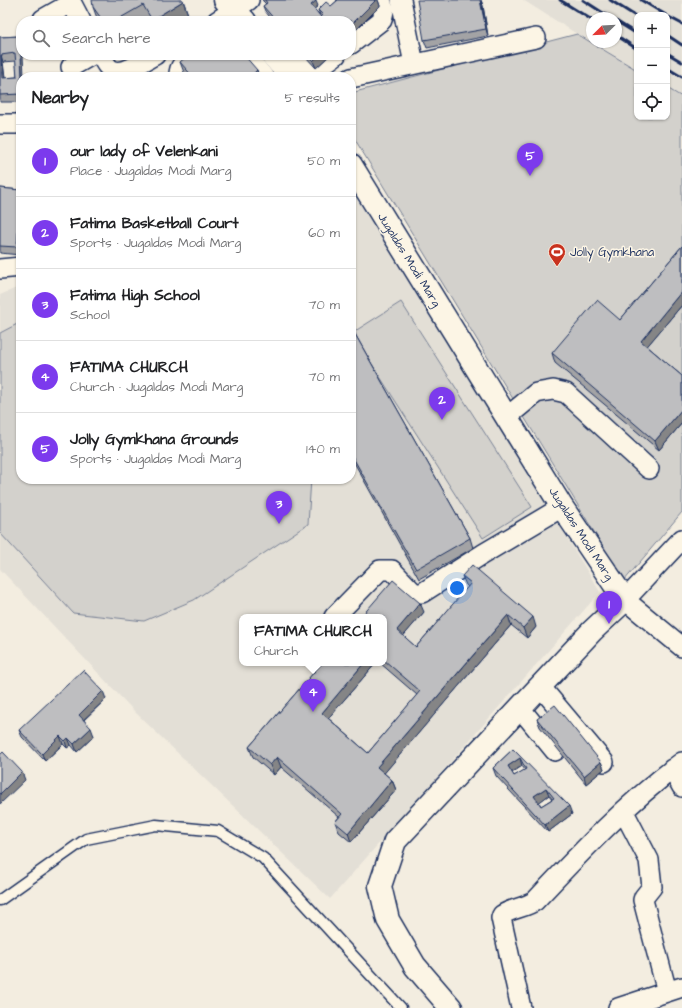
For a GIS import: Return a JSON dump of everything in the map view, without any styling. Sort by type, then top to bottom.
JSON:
[{"type":"street","points":[[356,40],[382,20],[384,11],[381,0]]},
{"type":"street","points":[[401,0],[414,64]]},
{"type":"street","points":[[48,16],[71,2],[78,16]]},
{"type":"street","points":[[230,16],[240,12]]},
{"type":"street","points":[[356,77],[536,38]]},
{"type":"street","points":[[71,67],[83,60]]},
{"type":"street","points":[[104,60],[108,67],[114,71],[128,70],[146,60]]},
{"type":"street","points":[[179,72],[182,62],[185,60]]},
{"type":"street","points":[[250,60],[260,72]]},
{"type":"street","points":[[291,69],[320,60]]},
{"type":"street","name":"Jugaldas Modi Marg","points":[[356,173],[562,507],[625,600]]},
{"type":"street","points":[[0,269],[16,267]]},
{"type":"street","points":[[507,417],[536,393],[553,390],[566,393],[648,469]]},
{"type":"street","points":[[337,614],[380,570],[392,570],[414,593],[422,593],[483,554],[562,507]]},
{"type":"street","points":[[451,1008],[415,966],[388,920],[380,886],[395,841],[592,631],[625,600],[682,539]]},
{"type":"street","points":[[625,600],[682,647]]},
{"type":"street","points":[[532,695],[551,713],[536,727],[555,751]]},
{"type":"street","points":[[532,695],[604,762]]},
{"type":"street","points":[[521,1008],[501,918],[502,915],[506,912],[528,906],[535,901],[583,851],[624,812],[677,766],[682,787]]},
{"type":"street","points":[[618,1008],[674,990],[643,900],[652,887],[649,860],[624,812]]},
{"type":"lane","points":[[0,900],[86,839],[156,825],[218,831],[263,858],[401,1008]]},
{"type":"shaded area","points":[[523,0],[682,0],[682,97],[670,90],[670,12],[634,12],[634,68],[600,48],[622,48],[622,12],[586,12],[586,39]]},
{"type":"shaded area","name":"Jolly Gymkhana","points":[[577,34],[586,39],[586,48],[600,48],[634,68],[634,120],[670,120],[670,90],[682,97],[682,512],[624,581],[356,141],[356,92]]},
{"type":"shaded area","points":[[356,192],[600,592],[330,899],[135,712],[0,569],[0,295],[16,288],[16,484],[356,484]]},
{"type":"shaded area","points":[[401,302],[532,507],[483,538],[356,339],[356,330]]},
{"type":"shaded area","points":[[16,325],[16,484],[311,484],[308,524],[194,600],[144,621],[73,613],[0,533],[0,333]]},
{"type":"building","points":[[92,0],[183,0],[159,16],[150,16],[143,5],[124,16],[99,16],[93,7]]},
{"type":"building","points":[[265,0],[315,0],[316,1],[311,5],[320,16],[272,16],[263,6],[267,3]]},
{"type":"building","points":[[338,0],[376,0],[356,20],[356,16],[322,16],[323,15],[318,10],[326,2],[331,6]]},
{"type":"building","points":[[417,0],[480,0],[486,29],[424,40]]},
{"type":"building","points":[[16,36],[16,60],[21,60],[22,72],[17,72],[15,53],[1,55],[2,78],[16,77],[16,94],[0,95],[0,37]]},
{"type":"building","points":[[182,60],[248,60],[257,70],[255,72],[189,72],[180,62]]},
{"type":"building","points":[[0,188],[16,190],[16,247],[0,246]]},
{"type":"building","points":[[682,246],[682,291],[641,341],[682,376],[682,409],[655,441],[552,353],[597,300],[620,320]]},
{"type":"building","points":[[356,336],[470,538],[416,569],[356,463]]},
{"type":"building","points":[[472,565],[533,617],[523,628],[508,615],[377,767],[392,780],[348,833],[335,822],[342,814],[277,757],[270,765],[249,747],[319,666],[361,666],[322,713],[368,753],[420,691],[387,663],[387,614],[364,614],[393,580],[420,603],[397,630],[416,647],[471,583],[462,576]]},
{"type":"building","points":[[83,670],[103,691],[79,715],[91,728],[74,744],[68,738],[65,741],[60,736],[42,754],[19,730]]},
{"type":"building","points":[[555,705],[601,762],[584,776],[537,719]]},
{"type":"building","points":[[513,749],[569,806],[545,825],[493,768]],"holes":[[[520,758],[526,769],[514,776],[508,766]],[[546,788],[554,798],[541,806],[534,796]]]},
{"type":"building","points":[[3,752],[22,772],[0,794],[0,755]]},
{"type":"railway","points":[[560,0],[586,16]]},
{"type":"railway","points":[[583,0],[602,12]]},
{"type":"railway","points":[[610,0],[634,15]]},
{"type":"railway","points":[[641,0],[661,12]]},
{"type":"railway","points":[[670,18],[682,24]]},
{"type":"railway","points":[[622,25],[634,32]]},
{"type":"railway","points":[[670,37],[682,45]]},
{"type":"railway","points":[[622,39],[636,48]]},
{"type":"railway","points":[[670,55],[682,62]]},
{"type":"railway","points":[[670,70],[682,77]]},
{"type":"place","name":"Jolly Gymkhana Grounds","points":[[530,176]]},
{"type":"place","name":"Jolly Gymkhana","points":[[557,267]]},
{"type":"place","name":"Fatima Basketball Court","points":[[442,420]]},
{"type":"place","name":"Fatima High School","points":[[279,524]]},
{"type":"place","name":"our lady of Velenkani","points":[[609,624]]},
{"type":"place","name":"FATIMA CHURCH","points":[[313,712]]}]
